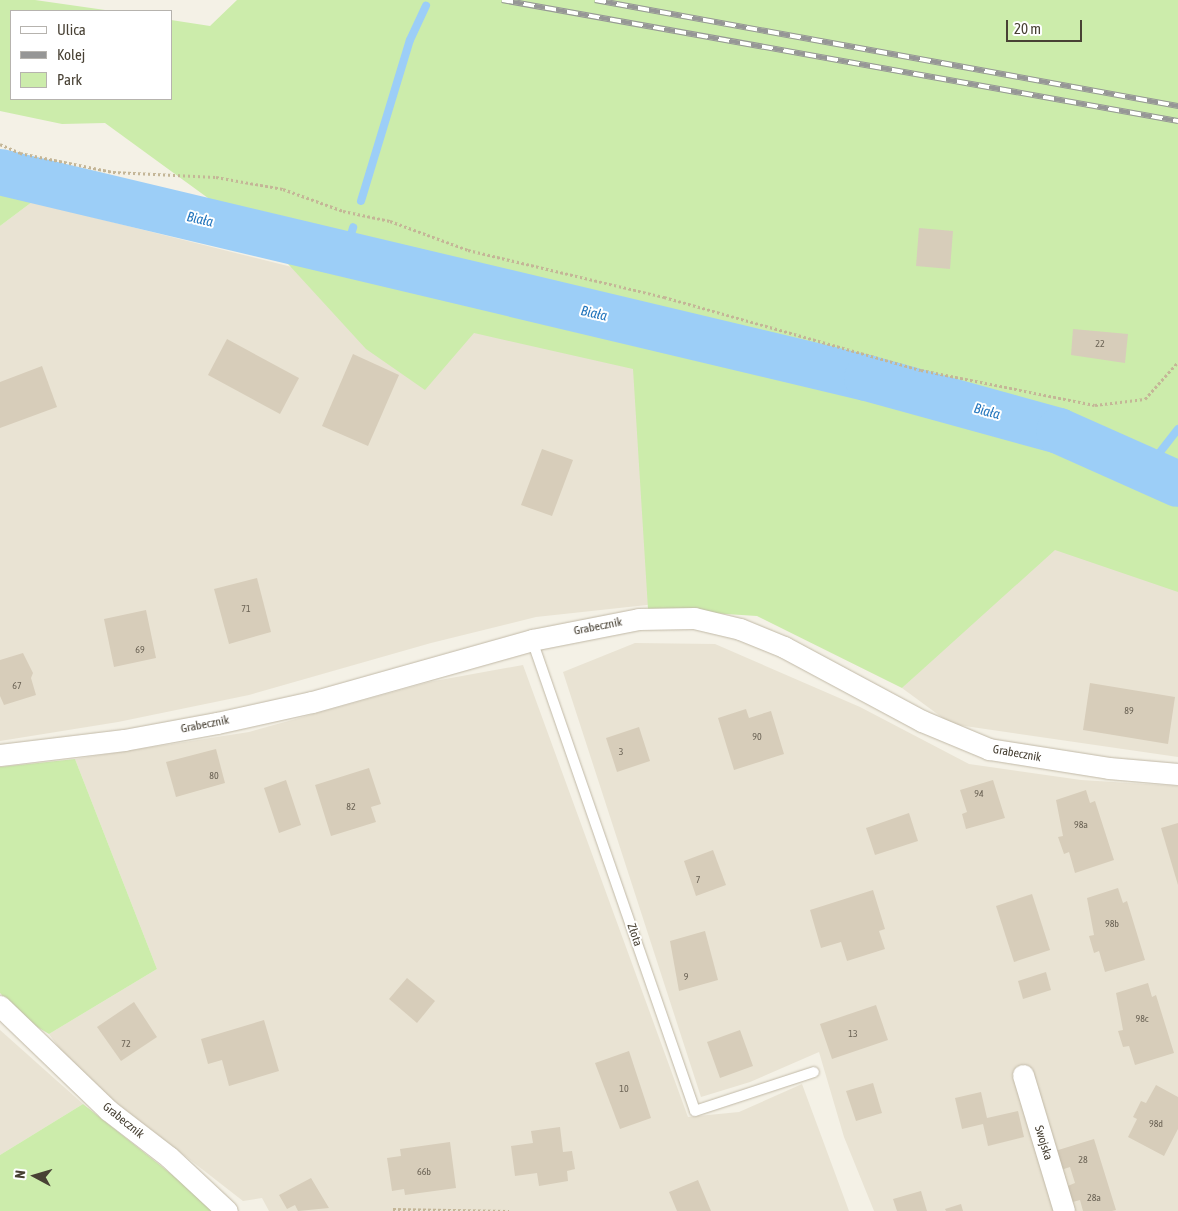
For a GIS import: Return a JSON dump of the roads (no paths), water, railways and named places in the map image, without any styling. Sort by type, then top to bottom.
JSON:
[{"type":"street","name":"Grabecznik","points":[[0,755],[124,740],[217,723],[321,699],[532,640],[639,619],[694,618],[740,629],[784,647],[922,721],[989,749],[1109,768],[1178,774]]},
{"type":"street","name":"Grabecznik","points":[[0,1006],[108,1110],[169,1157],[227,1211]]},
{"type":"street","name":"Swojska","points":[[1023,1075],[1064,1211]]},
{"type":"lane","name":"Złota","points":[[532,640],[695,1111],[814,1072]]},
{"type":"waterway","points":[[361,201],[410,40],[426,5]]},
{"type":"waterway","name":"Biała","points":[[0,172],[867,378],[1059,431],[1178,484]]},
{"type":"waterway","points":[[345,254],[353,227]]},
{"type":"waterway","points":[[1146,470],[1178,429]]},
{"type":"railway","points":[[502,0],[1178,121]]},
{"type":"railway","points":[[595,0],[1178,106]]}]
